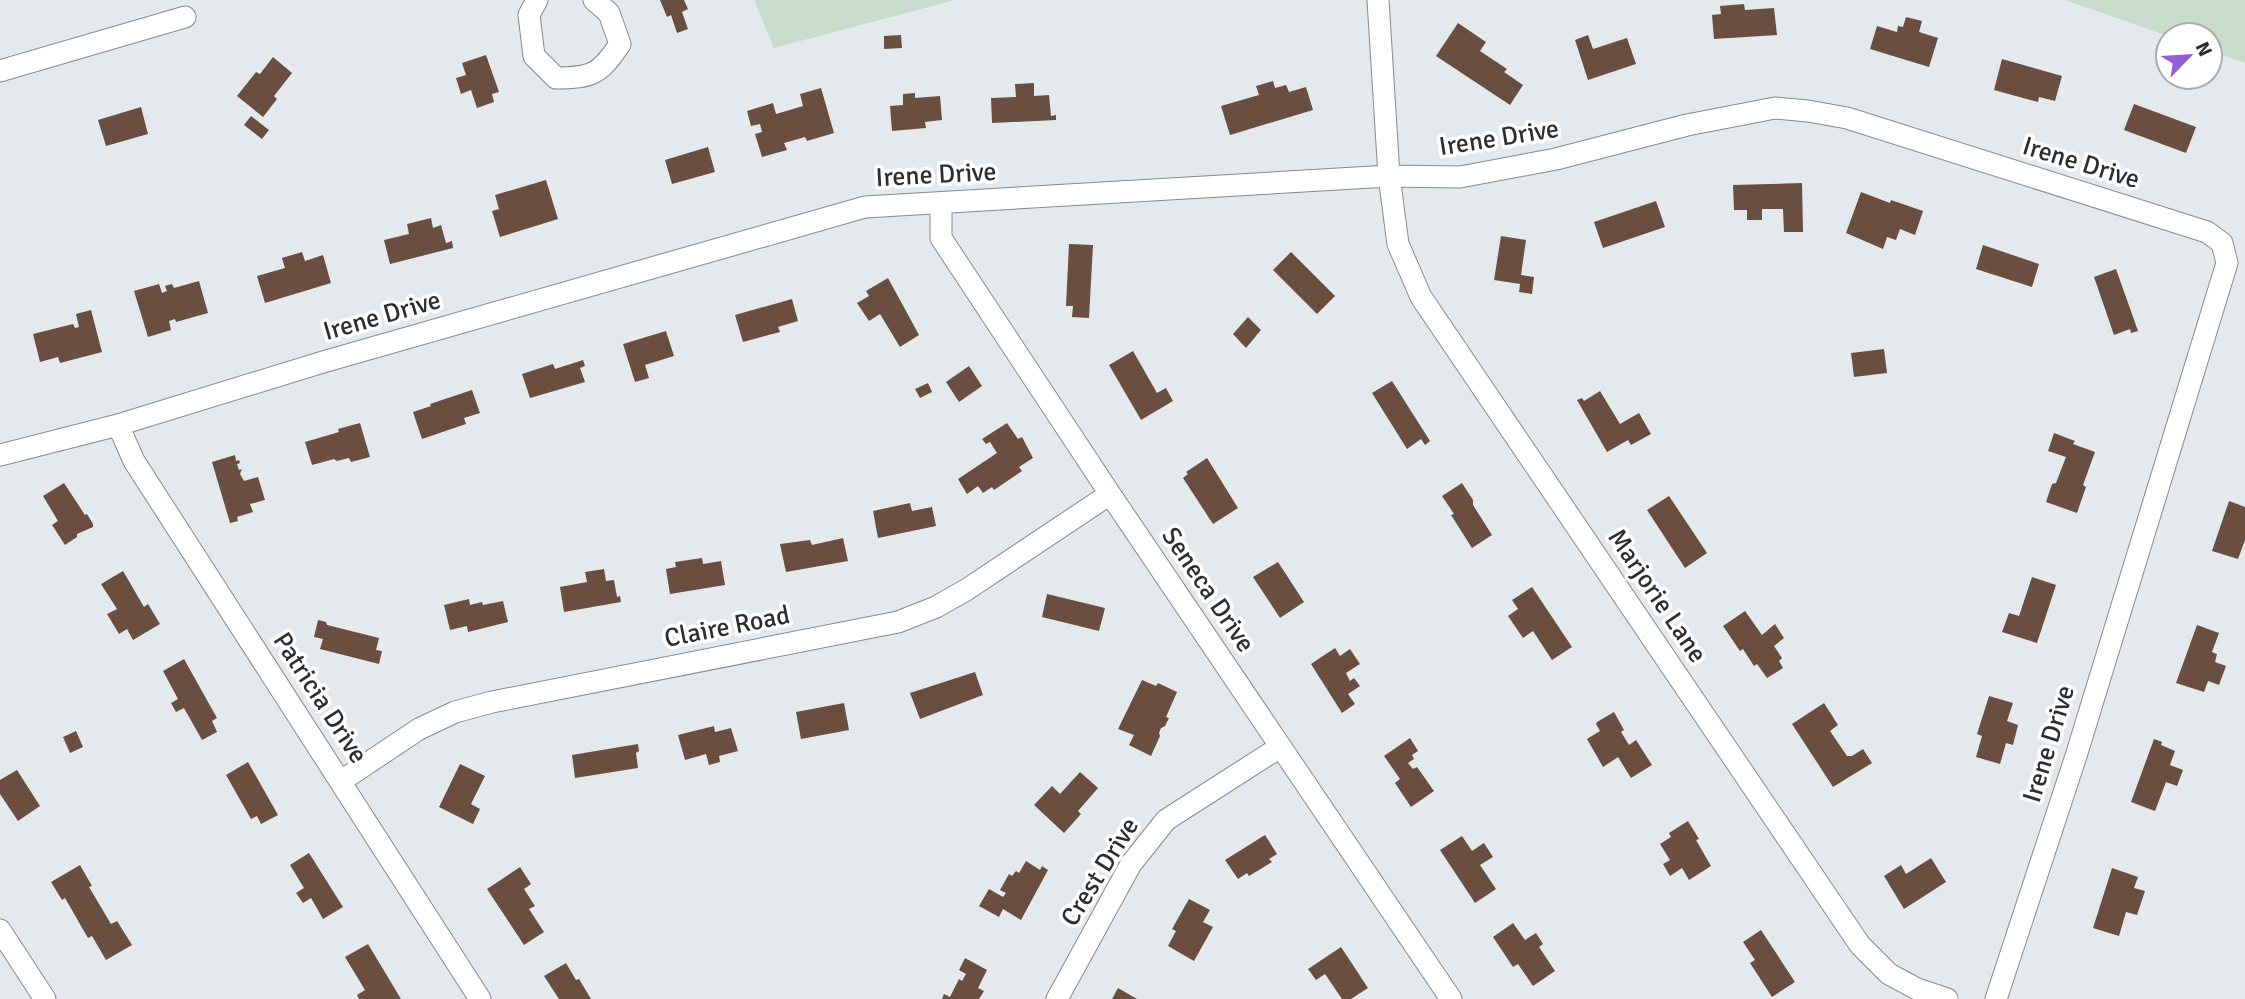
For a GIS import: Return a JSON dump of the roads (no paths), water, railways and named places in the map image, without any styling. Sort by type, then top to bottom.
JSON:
[{"type":"street","points":[[537,0],[529,15],[534,56],[556,78],[583,78],[606,65],[620,44],[609,13],[594,0]]},
{"type":"street","name":"Marjorie Lane","points":[[1378,0],[1389,176],[1398,244],[1420,297],[1860,945],[1889,974],[1917,989],[1947,999]]},
{"type":"street","points":[[0,71],[185,17]]},
{"type":"street","name":"Irene Drive","points":[[0,455],[118,425],[323,362],[865,207],[1389,176],[1460,177],[1556,159],[1687,125],[1775,108],[1847,118],[2207,232],[2222,243],[2227,263],[2076,756],[1996,999]]},
{"type":"street","name":"Seneca Drive","points":[[941,203],[941,238],[1110,494],[1451,999]]},
{"type":"street","name":"Patricia Drive","points":[[118,425],[134,461],[480,999]]},
{"type":"street","name":"Claire Road","points":[[341,781],[419,729],[455,712],[492,702],[898,622],[936,607],[966,590],[1110,494]]},
{"type":"street","name":"Crest Drive","points":[[1057,999],[1131,864],[1166,820],[1280,747]]},
{"type":"street","points":[[0,930],[45,999]]}]
